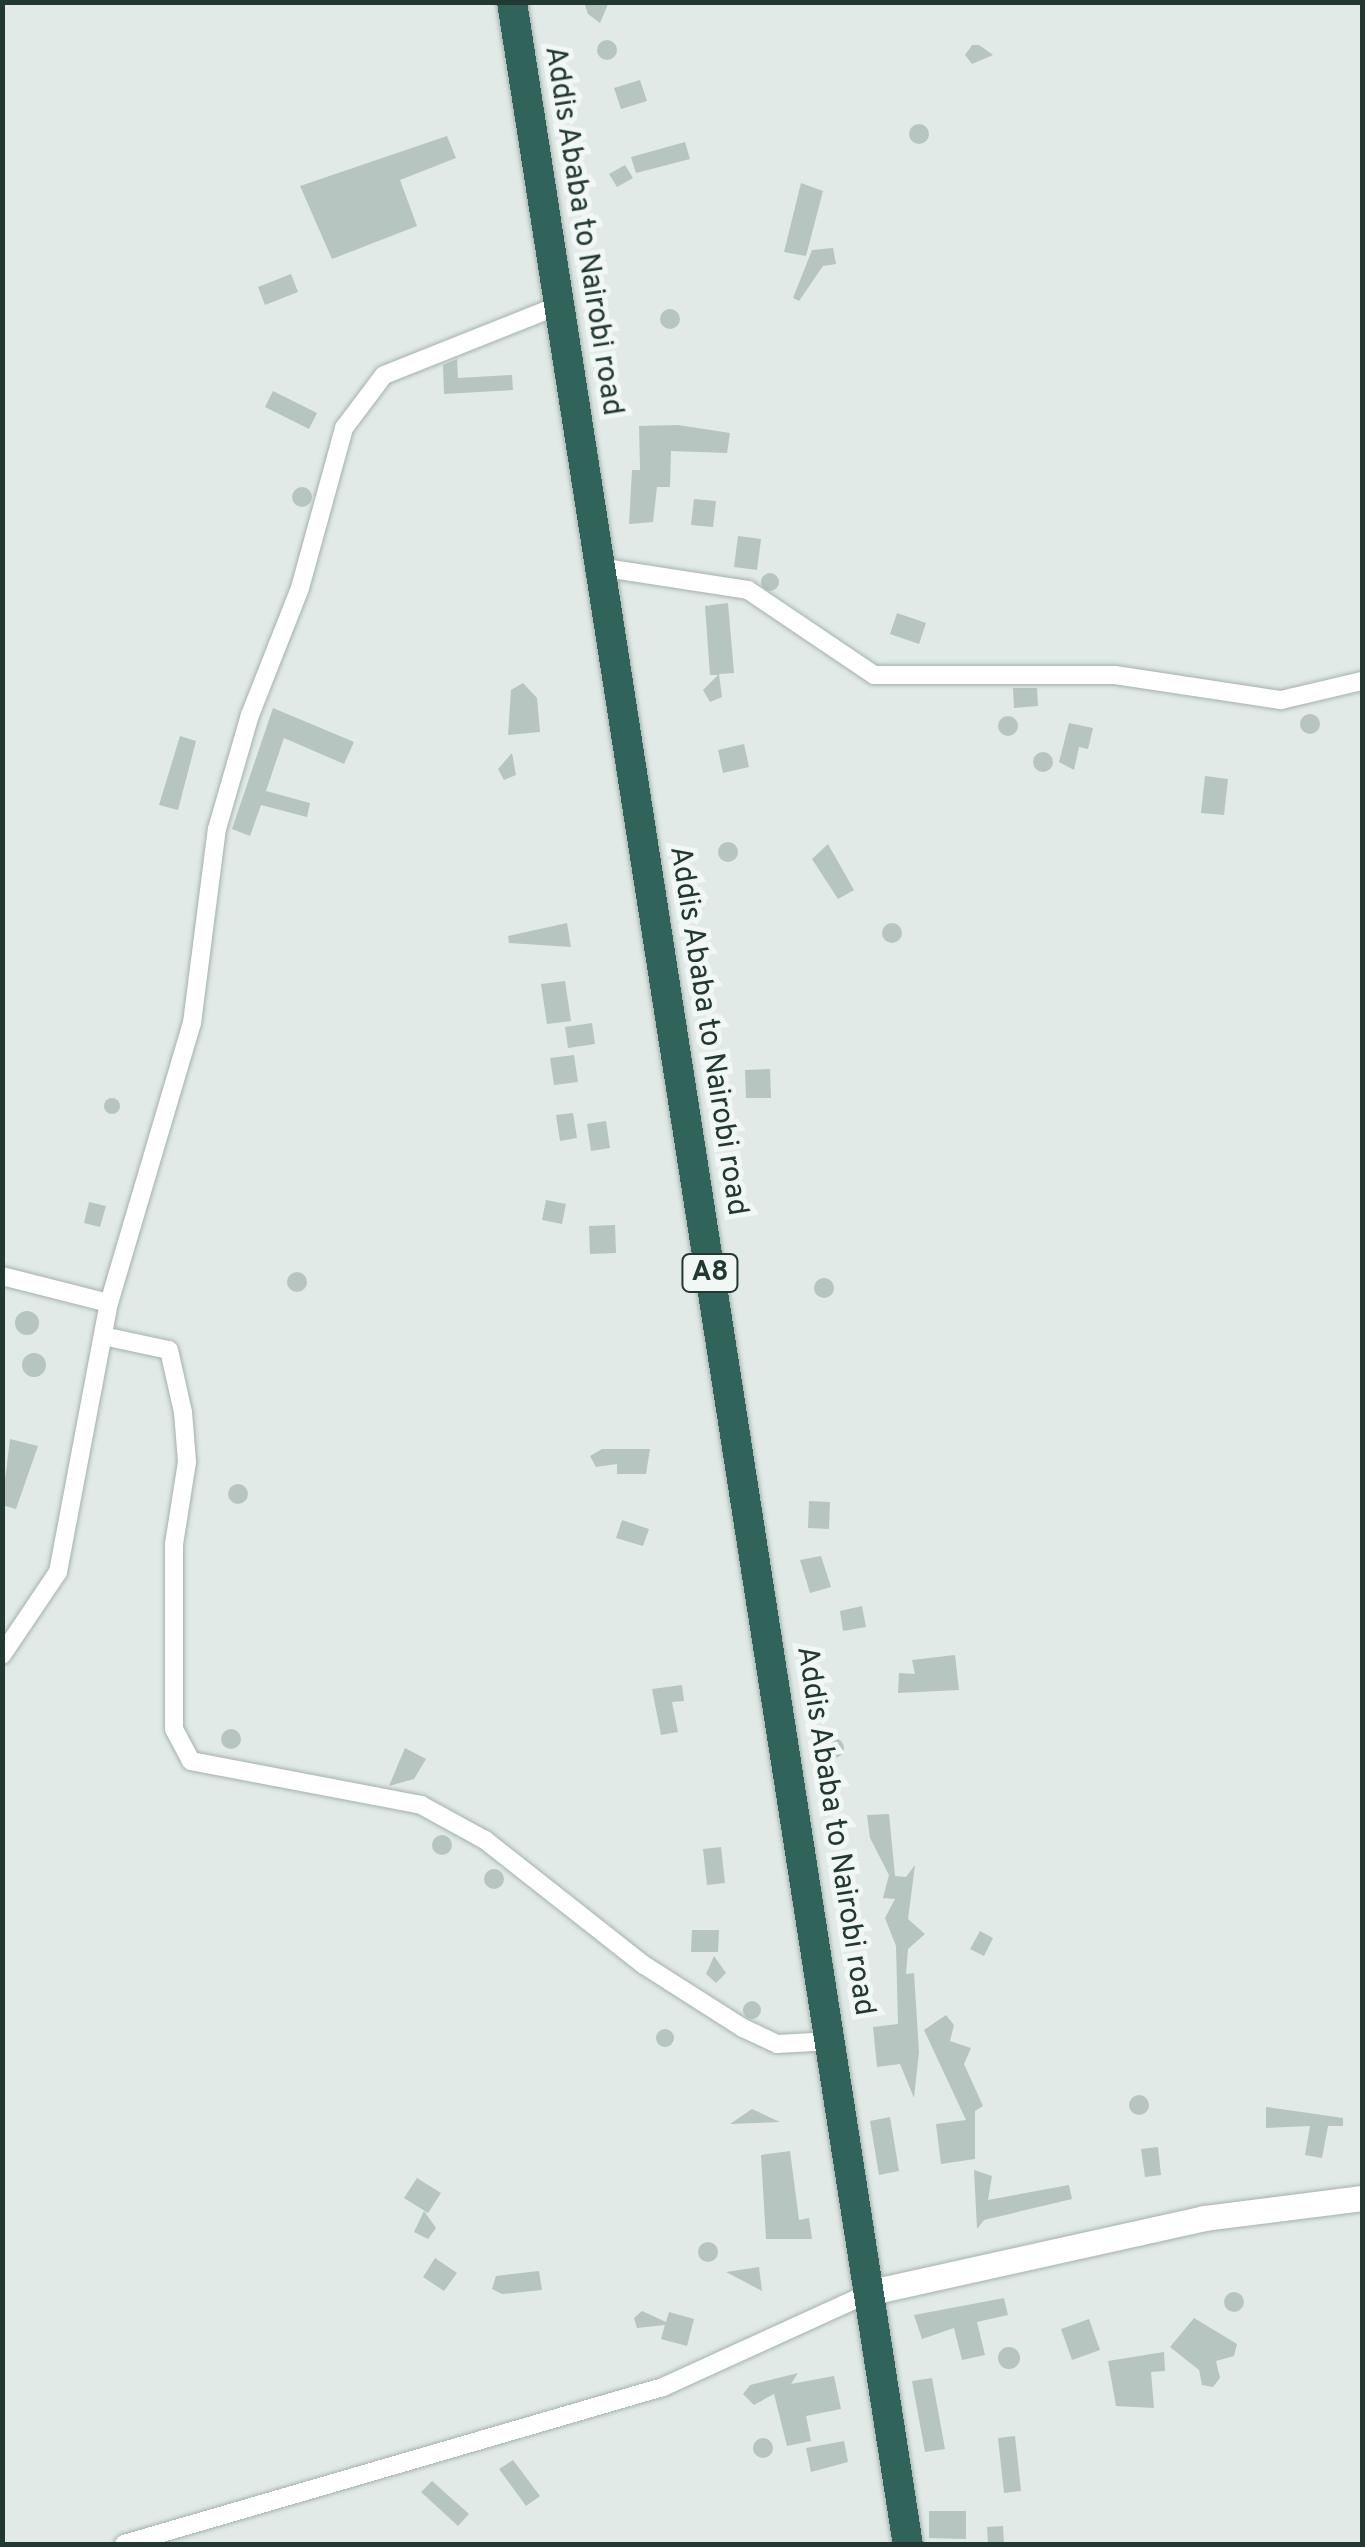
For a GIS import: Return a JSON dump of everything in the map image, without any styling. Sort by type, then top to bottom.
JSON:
[{"type":"highway","name":"Addis Ababa to Nairobi road","points":[[512,2],[908,2544]]},
{"type":"main road","points":[[871,2292],[1204,2218],[1362,2198]]},
{"type":"street","points":[[2,1654],[58,1572],[109,1303],[192,1023],[216,829],[250,714],[300,588],[344,428],[384,375],[558,306]]},
{"type":"street","points":[[598,567],[748,590],[874,675],[1114,675],[1281,700],[1362,681]]},
{"type":"street","points":[[2,1276],[109,1303]]},
{"type":"street","points":[[103,1336],[169,1350],[183,1412],[187,1462],[174,1544],[174,1729],[191,1760],[421,1805],[485,1840],[644,1965],[743,2028],[777,2044],[832,2041]]},
{"type":"street","points":[[124,2544],[662,2387],[871,2292]]},
{"type":"building","points":[[584,2],[609,2],[600,23],[588,14]]},
{"type":"building","points":[[607,40],[617,50],[607,60],[597,50]]},
{"type":"building","points":[[972,45],[979,45],[993,55],[972,64],[965,55]]},
{"type":"building","points":[[640,80],[647,101],[621,109],[614,88]]},
{"type":"building","points":[[919,124],[929,134],[919,144],[909,134]]},
{"type":"building","points":[[447,136],[456,158],[400,180],[417,226],[332,259],[300,186]]},
{"type":"building","points":[[685,142],[690,159],[636,173],[631,157]]},
{"type":"building","points":[[625,165],[633,178],[617,187],[609,174]]},
{"type":"building","points":[[801,183],[823,191],[806,256],[784,252]]},
{"type":"building","points":[[833,248],[836,264],[823,266],[799,301],[793,298],[812,250]]},
{"type":"building","points":[[291,274],[298,292],[265,305],[258,287]]},
{"type":"building","points":[[670,309],[680,319],[670,329],[660,319]]},
{"type":"building","points":[[457,359],[458,378],[512,375],[513,390],[444,394],[443,365]]},
{"type":"building","points":[[273,391],[317,413],[309,429],[265,407]]},
{"type":"building","points":[[678,425],[730,433],[727,453],[671,451],[670,487],[657,487],[653,522],[629,524],[632,470],[640,470],[639,426]]},
{"type":"building","points":[[302,487],[312,497],[302,507],[292,497]]},
{"type":"building","points":[[694,499],[716,501],[713,527],[691,525]]},
{"type":"building","points":[[738,536],[761,539],[757,570],[734,567]]},
{"type":"building","points":[[770,573],[777,575],[777,589],[770,591],[763,589],[761,582],[763,575]]},
{"type":"building","points":[[728,603],[734,673],[719,674],[722,697],[710,702],[703,690],[718,675],[710,675],[705,606]]},
{"type":"building","points":[[897,613],[926,623],[919,644],[890,634]]},
{"type":"building","points":[[523,683],[537,698],[540,732],[508,735],[511,690]]},
{"type":"building","points":[[1013,688],[1037,688],[1038,706],[1014,708]]},
{"type":"building","points":[[273,708],[354,742],[344,764],[284,738],[266,791],[310,803],[307,817],[261,805],[250,836],[232,829]]},
{"type":"building","points":[[1310,714],[1320,724],[1310,734],[1300,724]]},
{"type":"building","points":[[1004,716],[1012,716],[1018,726],[1012,736],[1004,736],[998,730],[998,722]]},
{"type":"building","points":[[1069,723],[1093,728],[1088,749],[1079,747],[1074,770],[1059,762]]},
{"type":"building","points":[[180,736],[196,741],[178,810],[159,805]]},
{"type":"building","points":[[744,744],[749,767],[723,773],[718,750]]},
{"type":"building","points":[[1039,752],[1047,752],[1053,762],[1047,772],[1039,772],[1033,766],[1033,758]]},
{"type":"building","points":[[512,753],[516,775],[504,780],[498,769]]},
{"type":"building","points":[[1205,776],[1228,779],[1224,815],[1201,813]]},
{"type":"building","points":[[728,842],[738,852],[728,862],[718,852]]},
{"type":"building","points":[[828,844],[854,890],[838,899],[812,859]]},
{"type":"building","points":[[567,923],[571,947],[509,943],[508,936]]},
{"type":"building","points":[[892,923],[902,933],[892,943],[882,933]]},
{"type":"building","points":[[565,981],[571,1021],[547,1024],[541,984]]},
{"type":"building","points":[[592,1023],[595,1044],[568,1048],[565,1027]]},
{"type":"building","points":[[574,1055],[578,1082],[554,1085],[550,1058]]},
{"type":"building","points":[[770,1069],[771,1098],[746,1098],[745,1070]]},
{"type":"building","points":[[112,1098],[120,1106],[112,1114],[104,1106]]},
{"type":"building","points":[[573,1113],[577,1138],[560,1141],[556,1115]]},
{"type":"building","points":[[606,1121],[610,1148],[591,1151],[587,1124]]},
{"type":"building","points":[[546,1200],[566,1204],[562,1224],[542,1220]]},
{"type":"building","points":[[89,1202],[106,1206],[100,1227],[84,1223]]},
{"type":"building","points":[[615,1225],[616,1253],[590,1254],[589,1226]]},
{"type":"building","points":[[297,1272],[307,1282],[297,1292],[287,1282]]},
{"type":"building","points":[[824,1278],[834,1288],[824,1298],[814,1288]]},
{"type":"building","points":[[27,1311],[39,1323],[27,1335],[15,1323]]},
{"type":"building","points":[[34,1353],[46,1365],[34,1377],[22,1365]]},
{"type":"building","points":[[10,1439],[38,1446],[16,1509],[2,1505]]},
{"type":"building","points":[[602,1449],[650,1449],[646,1474],[617,1474],[617,1464],[596,1467],[590,1456]]},
{"type":"building","points":[[238,1484],[248,1494],[238,1504],[228,1494]]},
{"type":"building","points":[[809,1501],[830,1502],[829,1529],[808,1528]]},
{"type":"building","points":[[622,1520],[649,1529],[643,1546],[616,1538]]},
{"type":"building","points":[[821,1556],[831,1587],[810,1593],[800,1560]]},
{"type":"building","points":[[862,1606],[866,1627],[843,1631],[840,1611]]},
{"type":"building","points":[[955,1655],[959,1690],[898,1693],[899,1673],[915,1674],[912,1660]]},
{"type":"building","points":[[682,1685],[684,1701],[672,1702],[678,1732],[661,1735],[652,1689]]},
{"type":"building","points":[[231,1729],[241,1739],[231,1749],[221,1739]]},
{"type":"building","points":[[834,1738],[844,1748],[834,1758],[824,1748]]},
{"type":"building","points":[[405,1748],[426,1759],[414,1779],[389,1786]]},
{"type":"building","points":[[889,1814],[895,1876],[906,1877],[915,1865],[908,1919],[925,1934],[908,1949],[906,1974],[914,1973],[919,2052],[914,2098],[900,2064],[877,2067],[873,2027],[898,2024],[896,1946],[885,1918],[895,1899],[883,1898],[889,1875],[870,1838],[867,1815]]},
{"type":"building","points":[[442,1835],[452,1845],[442,1855],[432,1845]]},
{"type":"building","points":[[721,1847],[725,1883],[707,1885],[703,1849]]},
{"type":"building","points":[[494,1869],[504,1879],[494,1889],[484,1879]]},
{"type":"building","points":[[692,1930],[719,1930],[718,1952],[691,1952]]},
{"type":"building","points":[[980,1931],[993,1938],[984,1956],[970,1949]]},
{"type":"building","points":[[714,1956],[726,1973],[716,1983],[706,1974]]},
{"type":"building","points":[[752,2001],[761,2010],[752,2019],[743,2010]]},
{"type":"building","points":[[946,2015],[954,2025],[950,2041],[971,2048],[964,2064],[983,2106],[975,2111],[975,2159],[941,2164],[936,2124],[966,2120],[924,2030]]},
{"type":"building","points":[[665,2029],[672,2031],[672,2045],[665,2047],[658,2045],[656,2038],[658,2031]]},
{"type":"building","points":[[1139,2095],[1149,2105],[1139,2115],[1129,2105]]},
{"type":"building","points":[[1266,2107],[1343,2118],[1343,2126],[1328,2126],[1322,2158],[1305,2155],[1310,2126],[1266,2128]]},
{"type":"building","points":[[752,2109],[780,2122],[730,2124]]},
{"type":"building","points":[[890,2117],[899,2171],[879,2175],[870,2121]]},
{"type":"building","points":[[1158,2147],[1161,2175],[1145,2177],[1141,2149]]},
{"type":"building","points":[[790,2151],[799,2220],[809,2218],[812,2239],[766,2239],[761,2155]]},
{"type":"building","points":[[974,2170],[992,2176],[988,2200],[1069,2185],[1072,2199],[984,2220],[977,2229]]},
{"type":"building","points":[[417,2178],[441,2193],[428,2213],[404,2198]]},
{"type":"building","points":[[424,2211],[436,2228],[428,2239],[414,2232]]},
{"type":"building","points":[[708,2242],[718,2252],[708,2262],[698,2252]]},
{"type":"building","points":[[435,2258],[457,2273],[444,2291],[423,2277]]},
{"type":"building","points":[[759,2267],[762,2291],[726,2272]]},
{"type":"building","points":[[539,2271],[542,2290],[502,2294],[492,2289],[496,2276]]},
{"type":"building","points":[[1234,2292],[1244,2302],[1234,2312],[1224,2302]]},
{"type":"building","points":[[1004,2298],[1008,2315],[977,2322],[985,2355],[962,2360],[954,2328],[922,2339],[914,2315]]},
{"type":"building","points":[[642,2311],[666,2322],[669,2312],[694,2319],[687,2346],[661,2339],[665,2325],[637,2328],[634,2318]]},
{"type":"building","points":[[1194,2318],[1237,2344],[1234,2356],[1216,2361],[1220,2378],[1213,2387],[1202,2385],[1199,2370],[1170,2347]]},
{"type":"building","points":[[1089,2319],[1100,2350],[1072,2360],[1061,2329]]},
{"type":"building","points":[[1009,2347],[1017,2350],[1017,2366],[1009,2369],[1001,2366],[998,2358],[1001,2350]]},
{"type":"building","points":[[1164,2352],[1165,2371],[1151,2372],[1154,2408],[1116,2406],[1108,2361]]},
{"type":"building","points":[[798,2373],[791,2384],[834,2376],[841,2409],[806,2416],[811,2441],[787,2446],[774,2394],[754,2405],[743,2394],[750,2385]]},
{"type":"building","points":[[932,2378],[945,2449],[925,2452],[912,2381]]},
{"type":"building","points":[[1015,2436],[1021,2491],[1004,2493],[998,2438]]},
{"type":"building","points":[[763,2438],[773,2448],[763,2458],[753,2448]]},
{"type":"building","points":[[844,2441],[848,2462],[811,2472],[806,2448]]},
{"type":"building","points":[[513,2460],[540,2496],[526,2506],[499,2469]]},
{"type":"building","points":[[432,2481],[469,2514],[458,2526],[421,2492]]},
{"type":"building","points":[[929,2511],[966,2511],[966,2539],[929,2538]]},
{"type":"building","points":[[1003,2526],[1004,2544],[988,2544],[987,2527]]}]
